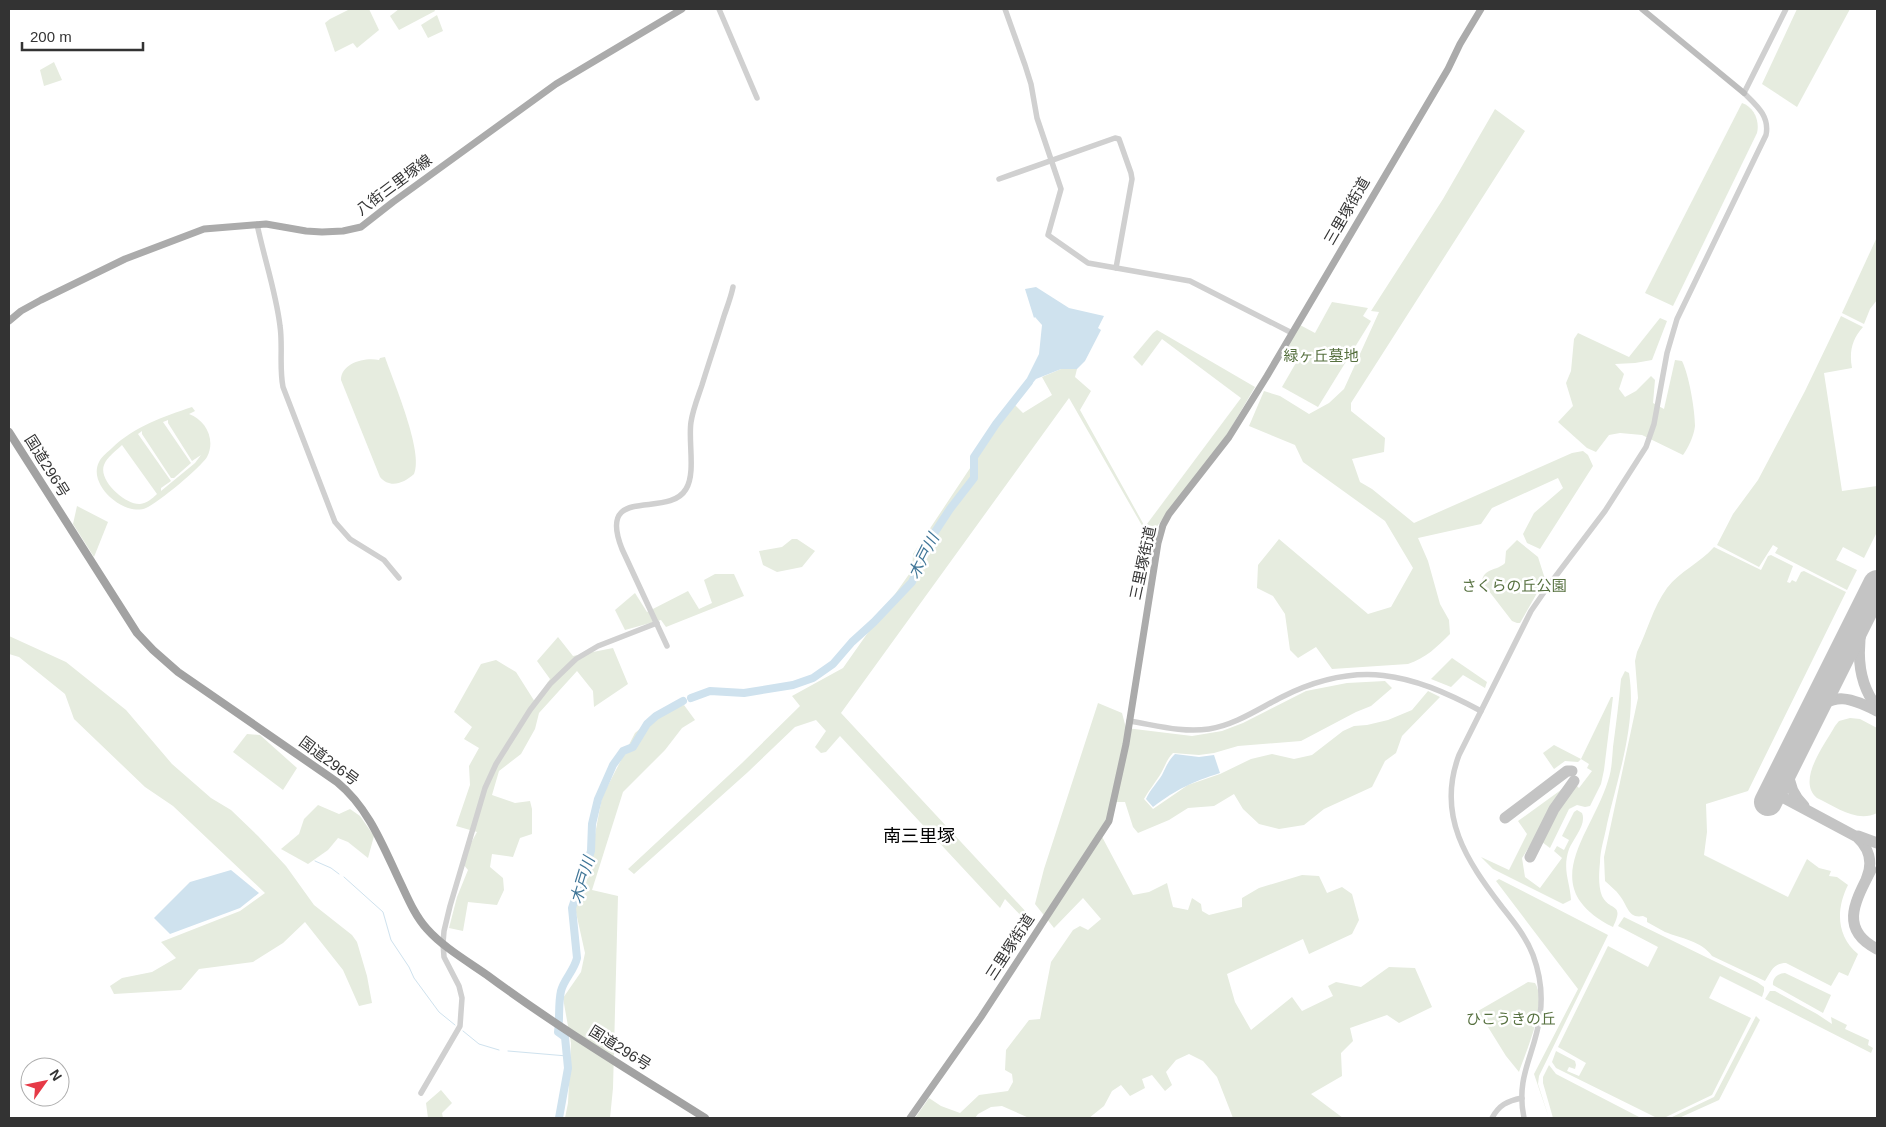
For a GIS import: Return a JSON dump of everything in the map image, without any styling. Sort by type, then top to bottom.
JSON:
[{"type":"highway","name":"国道296号","points":[[9,432],[137,633],[178,672],[337,782],[354,796],[371,822],[420,920],[431,933],[501,986],[705,1118]]},
{"type":"main road","name":"八街三里塚線","points":[[9,321],[21,311],[41,300],[125,259],[204,230],[257,224],[322,232],[343,232],[361,227],[556,84],[682,9]]},
{"type":"main road","name":"三里塚街道","points":[[910,1118],[981,1017],[1104,829],[1111,814],[1129,721],[1158,543],[1164,525],[1170,514],[1228,437],[1292,333],[1448,69],[1481,9]]},
{"type":"main road","points":[[1642,9],[1744,93]]},
{"type":"street","points":[[719,9],[757,98]]},
{"type":"street","points":[[1004,9],[1031,84],[1037,118],[1061,193],[1048,235],[1088,263],[1190,281],[1292,333]]},
{"type":"street","points":[[1524,1118],[1522,1098],[1524,1070],[1540,1015],[1540,978],[1533,955],[1525,939],[1468,858],[1455,829],[1450,797],[1451,784],[1456,763],[1531,611],[1548,585],[1605,511],[1646,447],[1654,424],[1667,353],[1677,320],[1766,135],[1767,126],[1764,116],[1744,93],[1786,9]]},
{"type":"street","points":[[999,179],[1114,138],[1120,141],[1132,173],[1132,179],[1116,268]]},
{"type":"street","points":[[257,224],[279,320],[283,387],[330,514],[344,534],[384,560],[399,578]]},
{"type":"street","points":[[667,646],[622,549],[617,537],[616,524],[622,513],[628,508],[635,505],[671,502],[684,493],[688,485],[691,474],[692,416],[733,287]]},
{"type":"street","points":[[421,1093],[460,1026],[462,998],[459,986],[444,957],[443,943],[450,906],[485,788],[496,764],[530,710],[550,684],[576,658],[598,646],[656,623]]},
{"type":"street","points":[[1129,721],[1183,730],[1208,729],[1237,720],[1311,684],[1328,679],[1364,675],[1390,676],[1418,682],[1448,694],[1481,711]]},
{"type":"street","points":[[1492,1118],[1505,1102],[1522,1098]]},
{"type":"green space","points":[[350,9],[369,9],[379,30],[357,48],[353,43],[335,52],[325,23]]},
{"type":"green space","points":[[399,9],[434,9],[435,11],[399,30],[390,16]]},
{"type":"green space","points":[[1797,9],[1850,9],[1797,107],[1762,84]]},
{"type":"green space","points":[[437,15],[443,31],[428,38],[421,25]]},
{"type":"green space","points":[[54,62],[62,80],[44,86],[40,70]]},
{"type":"green space","points":[[1742,103],[1753,111],[1757,119],[1757,133],[1673,306],[1645,293]]},
{"type":"green space","points":[[1495,109],[1525,131],[1351,403],[1351,411],[1385,438],[1384,452],[1352,459],[1360,482],[1372,489],[1414,523],[1572,453],[1583,451],[1588,455],[1593,466],[1540,549],[1527,543],[1523,534],[1534,513],[1563,488],[1558,478],[1492,508],[1481,524],[1418,538],[1428,561],[1440,604],[1449,620],[1450,634],[1426,655],[1408,664],[1332,669],[1316,647],[1298,658],[1290,650],[1285,614],[1273,596],[1257,588],[1258,565],[1279,539],[1368,614],[1391,607],[1413,568],[1385,521],[1303,462],[1295,445],[1249,426],[1264,391],[1280,396],[1309,414],[1329,403],[1344,389],[1379,312],[1371,311],[1443,199]]},
{"type":"green space","points":[[1877,237],[1877,300],[1870,309],[1864,324],[1842,313]]},
{"type":"green space","name":"緑ヶ丘墓地","points":[[1332,302],[1368,308],[1363,316],[1371,321],[1318,407],[1282,387],[1297,361],[1284,351],[1300,325],[1315,333]]},
{"type":"green space","points":[[1841,316],[1863,327],[1856,336],[1852,346],[1852,368],[1824,373],[1842,491],[1877,486],[1877,532],[1864,558],[1843,547],[1836,560],[1857,570],[1847,590],[1775,553],[1778,548],[1773,545],[1759,567],[1717,545],[1733,514],[1758,480],[1805,391]]},
{"type":"green space","points":[[1660,318],[1667,321],[1652,360],[1615,364],[1624,374],[1619,389],[1625,397],[1636,391],[1651,376],[1655,380],[1653,403],[1664,409],[1675,360],[1682,361],[1689,384],[1695,419],[1693,434],[1687,449],[1683,455],[1642,435],[1620,433],[1609,435],[1596,452],[1587,448],[1558,422],[1573,406],[1566,383],[1571,371],[1574,339],[1578,333],[1629,357]]},
{"type":"green space","points":[[1157,330],[1255,387],[1228,433],[1155,529],[1147,524],[1241,398],[1162,339],[1142,366],[1133,357]]},
{"type":"green space","points":[[385,357],[406,416],[415,450],[416,464],[414,474],[406,480],[393,484],[384,481],[380,477],[341,380],[342,374],[349,365],[367,359],[379,360]]},
{"type":"green space","points":[[1061,369],[1077,369],[1075,377],[1091,391],[1080,410],[1149,534],[1148,536],[1069,398],[841,713],[1028,914],[1025,920],[1005,899],[1000,908],[840,736],[826,752],[821,753],[815,747],[826,731],[816,720],[795,727],[748,772],[634,874],[628,869],[800,706],[792,696],[843,668],[912,570],[913,554],[996,429],[1015,405],[1023,413],[1052,395],[1042,377]]},
{"type":"green space","points":[[192,407],[195,411],[189,414],[205,426],[210,438],[210,451],[203,462],[179,484],[146,508],[137,510],[128,508],[110,497],[98,480],[97,471],[103,456],[121,440],[140,428]],"holes":[[[168,420],[168,423],[192,461],[201,455],[195,463],[161,491],[161,488],[171,481],[138,434],[142,431],[142,434],[171,478],[174,478],[191,463],[163,422]],[[122,445],[157,494],[145,503],[140,504],[128,501],[115,491],[105,478],[103,471],[105,462]]]},
{"type":"green space","points":[[77,506],[108,522],[94,557],[73,524]]},
{"type":"green space","points":[[792,539],[797,539],[815,551],[802,567],[777,572],[763,565],[759,551],[782,547]]},
{"type":"green space","name":"さくらの丘公園","points":[[1517,540],[1538,557],[1545,579],[1520,623],[1512,621],[1482,582],[1485,574],[1505,563],[1506,551]]},
{"type":"green space","points":[[1714,547],[1761,570],[1768,556],[1771,555],[1793,566],[1787,582],[1790,583],[1792,580],[1796,582],[1801,572],[1804,571],[1846,592],[1748,791],[1706,804],[1707,832],[1704,855],[1788,897],[1807,859],[1819,868],[1831,871],[1829,876],[1837,877],[1848,885],[1841,903],[1840,922],[1845,939],[1858,954],[1848,976],[1839,972],[1831,986],[1786,963],[1775,966],[1765,981],[1712,956],[1697,943],[1663,931],[1647,922],[1647,918],[1643,916],[1634,916],[1623,900],[1605,881],[1604,857],[1638,698],[1635,661],[1637,652],[1654,611],[1667,588]]},
{"type":"green space","points":[[715,574],[734,574],[744,596],[666,627],[661,620],[625,630],[615,610],[635,593],[647,612],[688,591],[699,609],[712,603],[704,580]]},
{"type":"green space","points":[[9,636],[66,662],[126,710],[172,764],[211,798],[231,810],[258,836],[286,866],[314,905],[352,935],[357,942],[367,976],[372,1003],[359,1006],[343,970],[305,922],[283,943],[253,962],[199,969],[181,990],[114,994],[110,986],[122,978],[152,972],[176,958],[161,942],[240,911],[265,893],[173,806],[145,787],[74,719],[65,694],[19,657],[9,654]]},
{"type":"green space","points":[[558,637],[573,656],[613,648],[628,684],[594,707],[593,691],[577,671],[539,713],[535,729],[521,754],[499,771],[492,795],[515,803],[530,801],[532,809],[532,834],[520,838],[513,857],[492,854],[490,867],[503,878],[504,890],[497,905],[468,902],[463,931],[449,928],[457,897],[468,870],[463,864],[465,854],[477,832],[456,826],[470,785],[469,766],[479,748],[464,739],[472,727],[454,712],[481,664],[496,660],[516,672],[535,702],[550,679],[537,661]]},
{"type":"green space","points":[[1452,658],[1487,682],[1485,688],[1463,675],[1451,687],[1431,679]]},
{"type":"green space","points":[[1625,671],[1629,673],[1631,692],[1628,730],[1600,857],[1599,871],[1599,884],[1602,896],[1605,901],[1617,910],[1613,927],[1589,911],[1576,895],[1572,878],[1574,860],[1609,777],[1621,679]]},
{"type":"green space","points":[[1385,681],[1392,688],[1371,706],[1301,741],[1238,746],[1199,755],[1173,753],[1144,799],[1153,809],[1188,785],[1220,774],[1251,759],[1272,754],[1294,759],[1312,755],[1343,731],[1354,726],[1388,720],[1412,710],[1428,691],[1440,697],[1402,736],[1396,753],[1385,761],[1372,787],[1324,809],[1304,825],[1279,829],[1259,824],[1243,809],[1234,794],[1214,806],[1188,808],[1169,820],[1138,833],[1133,827],[1125,802],[1116,802],[1100,833],[1133,895],[1149,892],[1167,883],[1173,907],[1188,910],[1192,898],[1201,904],[1202,911],[1209,915],[1242,907],[1242,898],[1259,888],[1302,875],[1319,876],[1327,893],[1342,887],[1352,894],[1359,920],[1352,934],[1309,954],[1303,939],[1227,974],[1235,1002],[1251,1030],[1292,997],[1302,1011],[1333,996],[1328,986],[1336,982],[1361,987],[1389,967],[1415,968],[1432,1007],[1399,1023],[1387,1015],[1350,1028],[1353,1041],[1341,1053],[1342,1076],[1311,1094],[1343,1118],[1233,1118],[1217,1077],[1203,1061],[1189,1054],[1176,1060],[1166,1072],[1172,1085],[1165,1091],[1152,1075],[1142,1079],[1145,1088],[1130,1096],[1121,1085],[1112,1091],[1104,1106],[1089,1118],[1029,1118],[1002,1106],[991,1107],[978,1114],[975,1118],[915,1118],[929,1098],[941,1106],[960,1113],[979,1095],[1008,1091],[1013,1082],[1012,1074],[1005,1070],[1006,1050],[1029,1020],[1040,1019],[1051,962],[1073,930],[1080,926],[1088,930],[1101,919],[1083,898],[1054,928],[1035,904],[1044,869],[1098,703],[1122,713],[1126,728],[1192,736],[1222,731],[1243,723],[1306,691],[1347,683]]},
{"type":"green space","points":[[1611,697],[1613,697],[1601,784],[1590,806],[1577,805],[1569,809],[1550,848],[1542,842],[1558,812],[1576,785],[1579,788],[1592,771],[1587,768],[1589,764],[1581,759]]},
{"type":"green space","points":[[684,705],[695,720],[682,728],[665,750],[623,792],[592,890],[618,896],[613,1088],[610,1118],[565,1118],[568,1103],[571,1043],[563,998],[581,972],[585,953],[575,908],[590,861],[602,797],[635,733],[659,713]]},
{"type":"green space","points":[[1850,718],[1860,719],[1877,728],[1877,813],[1869,816],[1847,813],[1817,798],[1811,791],[1811,772],[1819,752],[1839,721]]},
{"type":"green space","points":[[247,734],[260,735],[297,768],[283,790],[233,752]]},
{"type":"green space","points":[[1554,745],[1581,759],[1578,762],[1565,761],[1554,769],[1543,753]]},
{"type":"green space","points":[[1565,787],[1522,858],[1525,877],[1540,888],[1562,858],[1554,851],[1557,846],[1564,850],[1569,840],[1562,836],[1574,812],[1577,810],[1582,813],[1583,822],[1569,849],[1566,863],[1571,900],[1563,904],[1493,869],[1481,857],[1509,870],[1527,834],[1518,821]]},
{"type":"green space","points":[[318,805],[339,814],[350,809],[360,816],[374,836],[368,858],[348,842],[338,838],[328,850],[308,864],[281,849],[299,834],[304,819]]},
{"type":"green space","points":[[1499,879],[1608,935],[1539,1076],[1538,1084],[1549,1118],[1534,1074],[1578,989],[1496,881]]},
{"type":"green space","points":[[1624,917],[1764,987],[1762,997],[1720,976],[1709,998],[1751,1018],[1712,1095],[1666,1117],[1657,1118],[1556,1068],[1552,1062],[1556,1051],[1575,1061],[1575,1069],[1569,1067],[1567,1071],[1579,1076],[1586,1063],[1558,1047],[1608,946],[1648,967],[1658,947],[1618,926]]},
{"type":"green space","points":[[1785,973],[1831,995],[1823,1013],[1773,985],[1776,976]]},
{"type":"green space","name":"ひこうきの丘","points":[[1528,982],[1535,983],[1539,1002],[1535,1027],[1519,1072],[1506,1056],[1478,1011]]},
{"type":"green space","points":[[1770,991],[1775,991],[1832,1024],[1831,1017],[1847,1025],[1845,1029],[1869,1040],[1868,1045],[1873,1048],[1871,1053],[1765,999]]},
{"type":"green space","points":[[1756,1016],[1760,1020],[1719,1100],[1679,1118],[1670,1118],[1714,1097]]},
{"type":"green space","points":[[1549,1065],[1556,1074],[1639,1117],[1553,1118],[1543,1083],[1543,1077]]},
{"type":"green space","points":[[441,1090],[452,1103],[442,1113],[443,1118],[428,1118],[426,1103]]},
{"type":"water","points":[[1036,287],[1069,308],[1104,316],[1098,328],[1101,330],[1085,361],[1077,369],[1061,369],[1036,379],[1026,391],[1022,388],[1039,354],[1042,325],[1034,318],[1025,289]]},
{"type":"water","points":[[1175,754],[1199,757],[1214,755],[1220,773],[1185,787],[1153,807],[1146,799]]},
{"type":"water","points":[[231,870],[259,893],[240,908],[170,934],[154,918],[190,882]]},
{"type":"waterway","name":"木戸川","points":[[691,698],[710,691],[744,693],[793,685],[813,678],[833,664],[852,642],[912,582],[931,538],[974,478],[974,457],[996,424],[1029,382]]},
{"type":"waterway","name":"木戸川","points":[[559,1118],[568,1068],[565,1037],[558,1032],[560,996],[562,987],[577,958],[572,908],[591,851],[592,824],[598,799],[613,765],[623,751],[633,747],[647,724],[656,716],[683,701]]},
{"type":"waterway","points":[[315,861],[339,874]]},
{"type":"waterway","points":[[344,877],[383,912],[391,940],[414,978],[439,1012],[455,1025]]},
{"type":"waterway","points":[[463,1031],[479,1044],[499,1050]]},
{"type":"waterway","points":[[508,1051],[567,1056]]},
{"type":"taxiway","points":[[1871,597],[1866,610],[1859,653],[1860,668],[1864,682],[1869,695],[1877,707]]},
{"type":"taxiway","points":[[1812,716],[1827,702],[1835,699],[1851,700],[1877,711]]},
{"type":"taxiway","points":[[1790,759],[1789,778],[1796,796],[1804,806]]},
{"type":"taxiway","points":[[1505,818],[1567,771],[1572,771]]},
{"type":"taxiway","points":[[1530,857],[1554,809],[1574,781]]},
{"type":"taxiway","points":[[1773,792],[1857,837],[1869,856],[1870,866],[1867,877]]},
{"type":"taxiway","points":[[1858,836],[1877,843]]},
{"type":"taxiway","points":[[1871,870],[1856,903],[1854,923],[1865,941],[1877,949]]},
{"type":"runway","points":[[1768,802],[1877,584]]},
{"type":"district","name":"南三里塚","points":[[919,836]]}]
